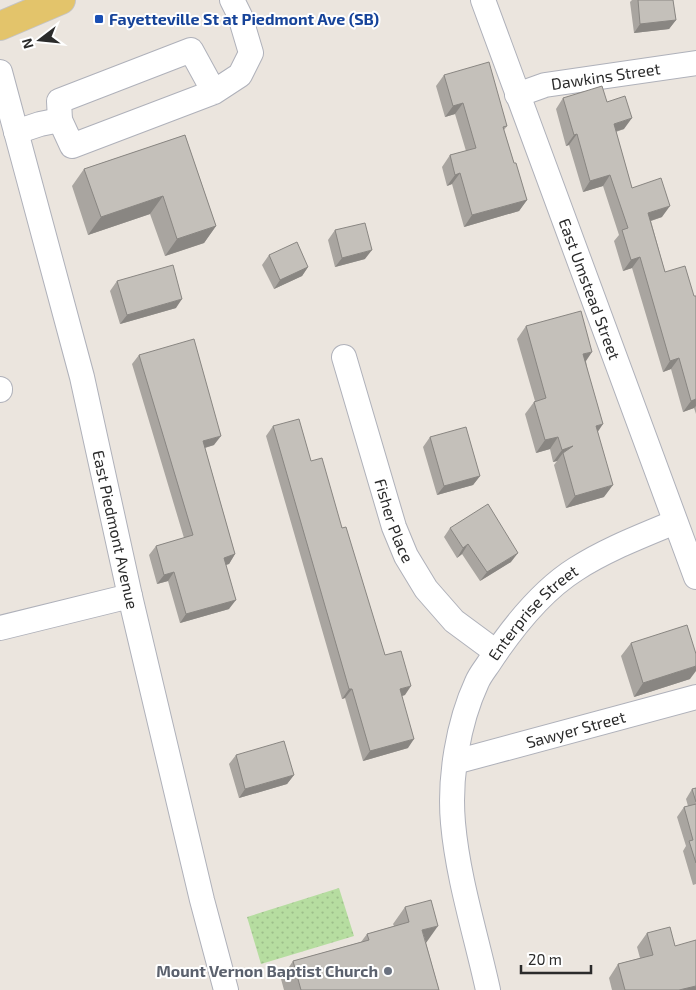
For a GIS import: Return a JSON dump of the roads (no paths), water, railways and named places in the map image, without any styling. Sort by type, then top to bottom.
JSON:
[{"type":"main road","points":[[0,26],[61,0]]},
{"type":"street","points":[[214,92],[191,50],[59,101],[60,120],[72,146],[214,92],[240,75],[251,53],[240,16],[232,0]]},
{"type":"street","name":"East Umstead Street","points":[[483,0],[696,577]]},
{"type":"street","name":"Dawkins Street","points":[[517,95],[545,85],[696,63]]},
{"type":"street","name":"East Piedmont Avenue","points":[[0,72],[82,377],[130,596],[202,900],[226,990]]},
{"type":"street","points":[[16,132],[60,120]]},
{"type":"street","name":"Fisher Place","points":[[344,357],[394,527],[406,556],[426,589],[454,621],[496,652]]},
{"type":"street","name":"Enterprise Street","points":[[488,990],[458,860],[453,823],[452,787],[455,762],[461,733],[477,681],[525,614],[559,581],[576,568],[616,546],[675,522]]},
{"type":"street","points":[[0,628],[130,596]]},
{"type":"street","name":"Sawyer Street","points":[[455,762],[696,696]]},
{"type":"place","name":"Fayetteville St at Piedmont Ave (SB)","points":[[99,19]]},
{"type":"place","name":"Mount Vernon Baptist Church","points":[[388,971]]}]
